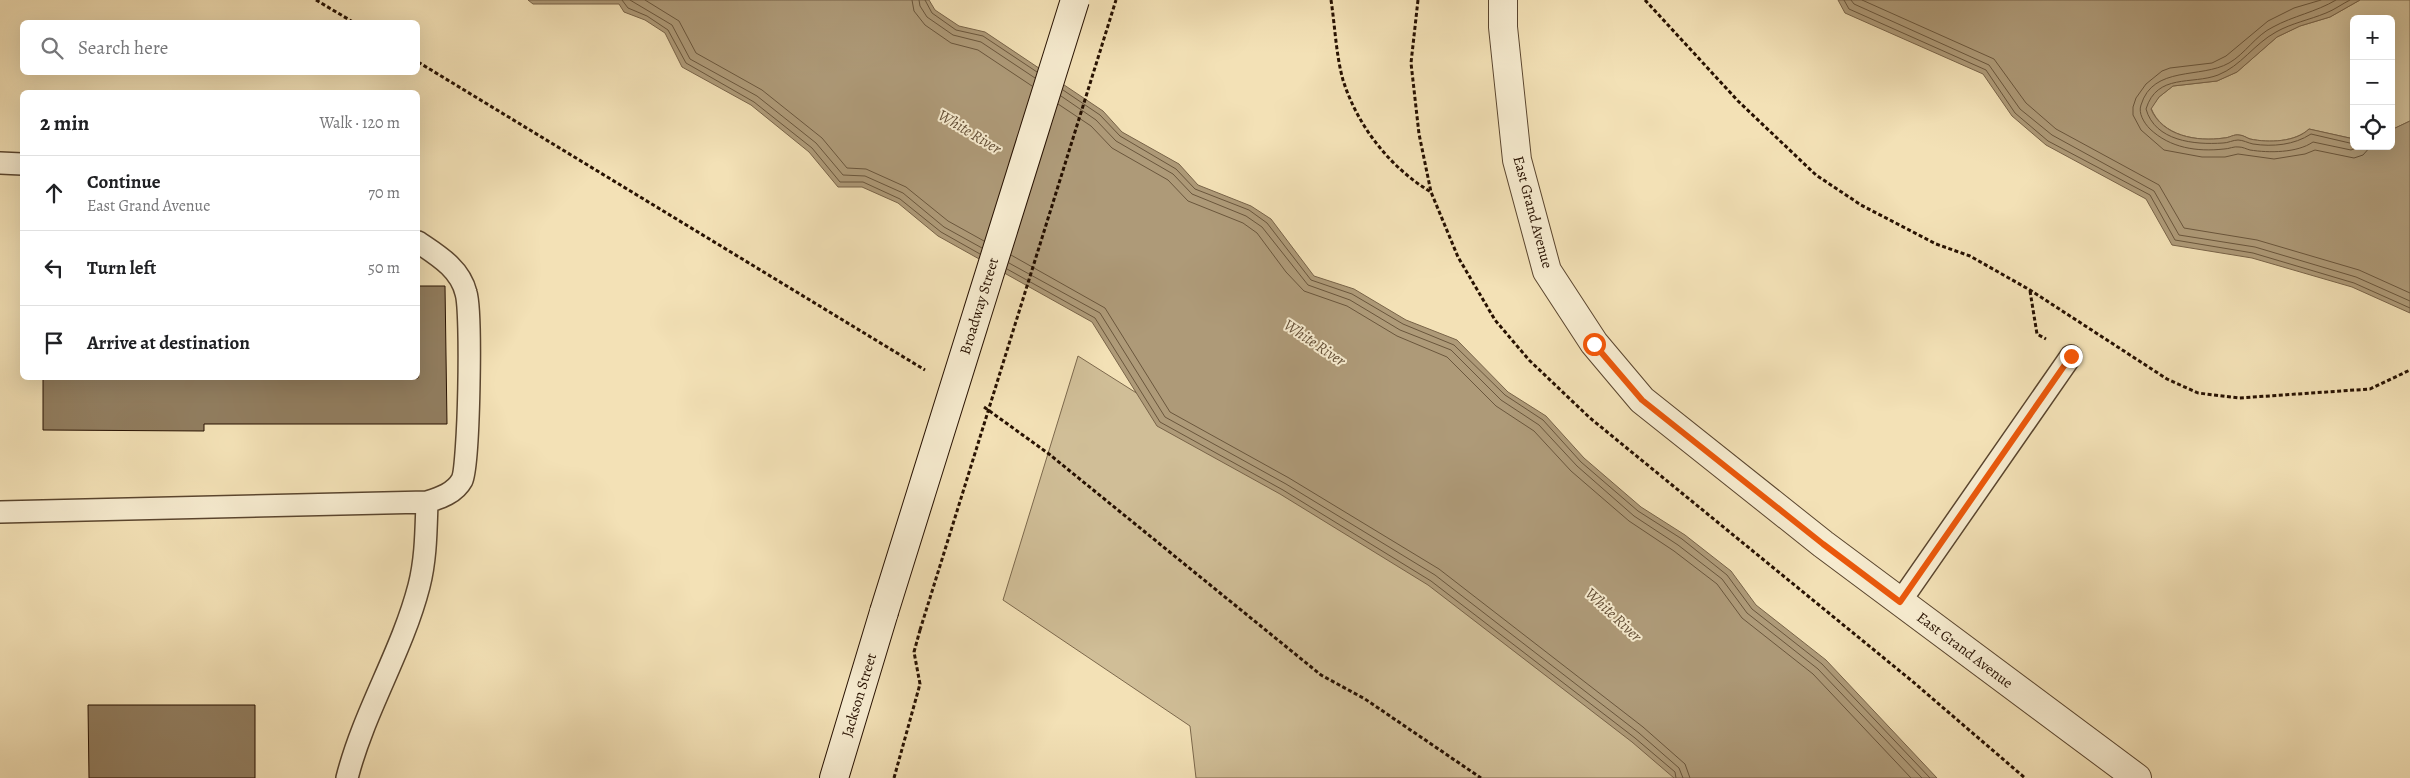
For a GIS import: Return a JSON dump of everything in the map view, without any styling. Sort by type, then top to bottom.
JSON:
[{"type":"street","name":"Broadway Street","points":[[884,612],[1075,0]]},
{"type":"street","name":"East Grand Avenue","points":[[1503,0],[1503,27],[1517,160],[1547,271],[1594,344],[1642,400],[1823,544],[2137,778]]},
{"type":"street","name":"Jackson Street","points":[[834,778],[884,612]]},
{"type":"lane","points":[[0,163],[20,164]]},
{"type":"lane","points":[[0,512],[427,502],[448,494],[462,480],[466,457],[469,327],[466,292],[449,263],[420,243]]},
{"type":"lane","points":[[1900,602],[2071,356]]},
{"type":"lane","points":[[347,778],[360,737],[404,633],[420,585],[427,502]]},
{"type":"path","points":[[316,0],[350,20]]},
{"type":"path","points":[[894,778],[920,684],[914,652],[920,630],[1116,0]]},
{"type":"path","points":[[1331,0],[1343,79],[1361,121],[1384,153],[1420,185],[1432,192]]},
{"type":"path","points":[[1645,0],[1738,101],[1816,175],[1861,205],[1936,244],[1970,256],[2030,290],[2167,379],[2198,393],[2238,398],[2370,389],[2410,370]]},
{"type":"path","points":[[2030,290],[2038,334],[2071,356]]},
{"type":"shaded area","points":[[2360,0],[2410,0],[2410,121],[2395,128],[2395,15],[2350,15],[2350,138],[2309,129],[2297,137],[2273,141],[2250,139],[2242,135],[2214,139],[2192,138],[2172,131],[2163,125],[2151,108],[2159,97],[2173,86],[2217,81],[2237,72],[2277,37],[2300,26],[2330,17]]},
{"type":"shaded area","points":[[1078,356],[1745,778],[1196,778],[1190,726],[1003,600]]},
{"type":"water","name":"White River","points":[[528,0],[929,0],[935,10],[959,26],[985,32],[1103,111],[1122,132],[1179,164],[1198,185],[1251,206],[1271,219],[1314,276],[1354,289],[1406,320],[1457,340],[1508,392],[1546,416],[1584,458],[1641,507],[1685,535],[1731,571],[1756,605],[1826,660],[1937,778],[1674,778],[1632,742],[1428,585],[1280,494],[1157,426],[1092,322],[938,236],[898,203],[862,187],[838,187],[809,152],[751,105],[682,67],[665,33],[645,20],[624,12],[619,4],[533,4]]},
{"type":"water","points":[[1838,0],[2360,0],[2330,17],[2300,26],[2277,37],[2237,72],[2217,81],[2173,86],[2159,97],[2151,109],[2163,125],[2172,131],[2192,138],[2214,139],[2242,135],[2250,139],[2274,141],[2297,137],[2309,129],[2350,138],[2350,150],[2395,150],[2395,128],[2410,121],[2410,313],[2352,287],[2252,258],[2172,245],[2146,199],[2046,145],[2012,116],[1983,74],[1845,13]]},
{"type":"building","points":[[420,286],[445,286],[447,424],[204,424],[204,431],[43,430],[43,380],[420,380]]},
{"type":"building","points":[[88,705],[255,705],[255,778],[89,778]]},
{"type":"route","points":[[1594,344],[1642,400],[1823,544],[1900,602],[2071,356]]}]
